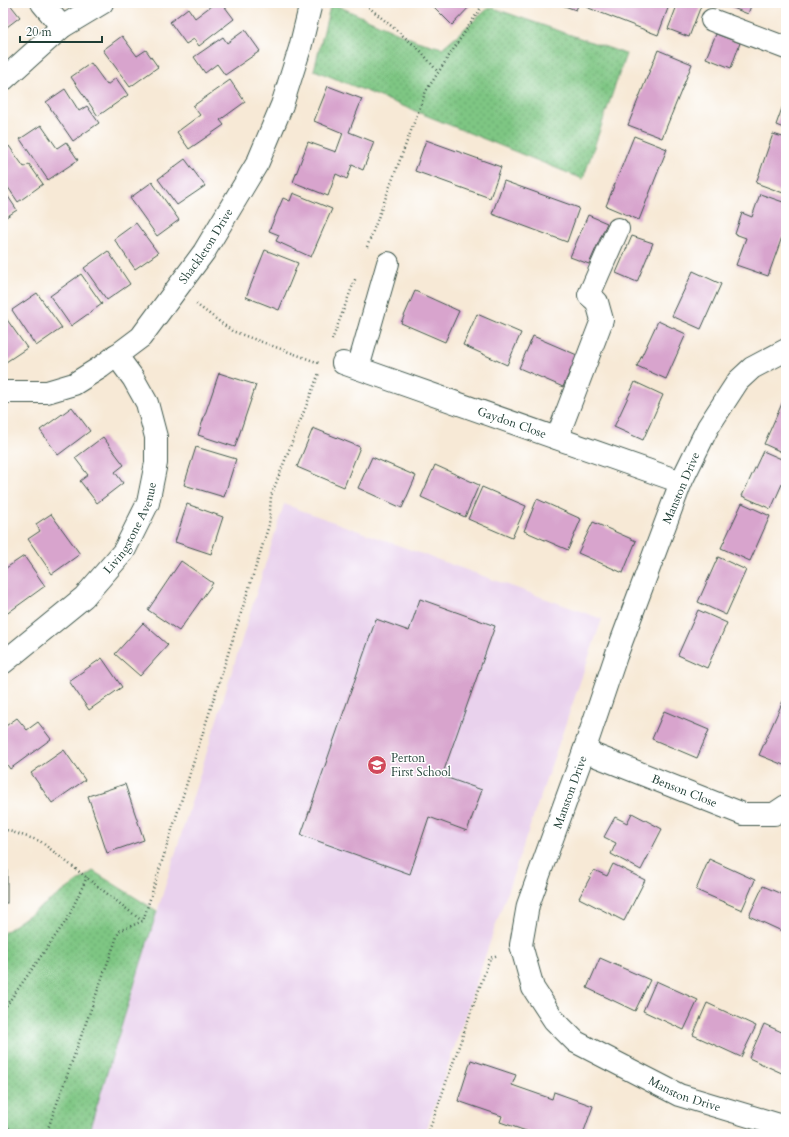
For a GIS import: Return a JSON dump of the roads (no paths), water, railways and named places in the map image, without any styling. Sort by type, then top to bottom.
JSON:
[{"type":"street","points":[[42,3],[62,27]]},
{"type":"street","points":[[3,80],[62,27],[102,3]]},
{"type":"street","name":"Shackleton Drive","points":[[3,392],[48,392],[74,384],[101,367],[141,337],[204,252],[258,162],[282,105],[300,48],[311,3]]},
{"type":"street","points":[[712,20],[786,48]]},
{"type":"street","points":[[558,438],[602,320],[598,302],[589,295],[618,229]]},
{"type":"street","name":"Gaydon Close","points":[[388,263],[341,365],[558,438],[681,482]]},
{"type":"street","name":"Manston Drive","points":[[786,350],[752,368],[738,381],[708,427],[681,482],[616,656],[584,751],[528,905],[521,945],[533,988],[554,1020],[576,1042],[679,1095],[786,1127]]},
{"type":"street","name":"Livingstone Avenue","points":[[3,663],[84,597],[124,550],[148,503],[156,463],[156,437],[147,403],[133,378],[116,356]]},
{"type":"street","name":"Benson Close","points":[[584,751],[743,814],[774,814],[786,806]]},
{"type":"place","name":"Perton First School","points":[[377,765]]}]
